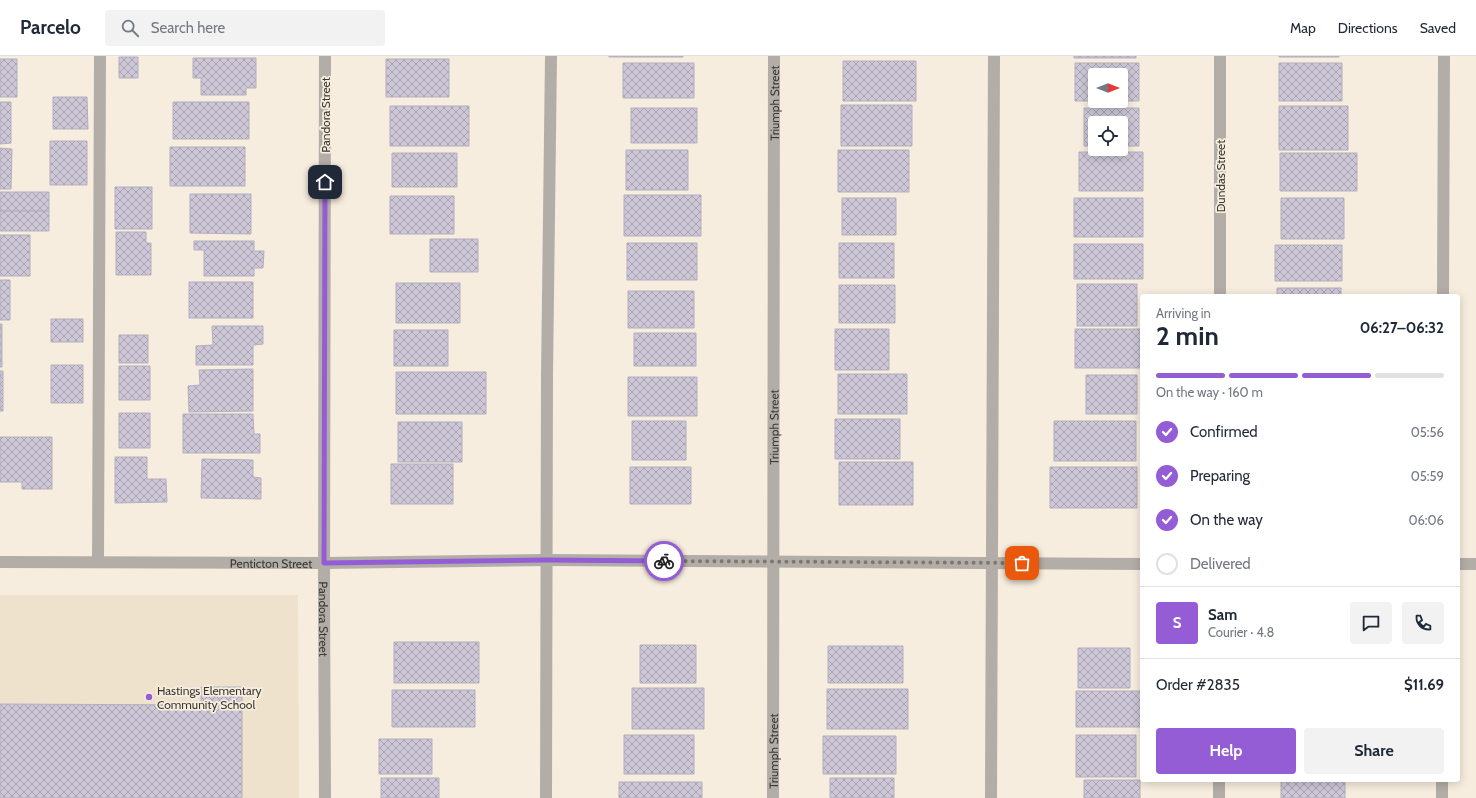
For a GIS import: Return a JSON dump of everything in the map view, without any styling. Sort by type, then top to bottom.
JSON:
[{"type":"street","points":[[98,562],[100,56]]},
{"type":"street","name":"Pandora Street","points":[[325,56],[325,798]]},
{"type":"street","points":[[546,798],[547,383],[551,56]]},
{"type":"street","name":"Triumph Street","points":[[773,798],[774,56]]},
{"type":"street","points":[[992,798],[994,56]]},
{"type":"street","name":"Dundas Street","points":[[1220,56],[1220,294]]},
{"type":"street","points":[[1443,294],[1444,56]]},
{"type":"street","name":"Penticton Street","points":[[0,562],[324,563],[547,560],[1140,564]]},
{"type":"street","points":[[1460,564],[1476,564]]},
{"type":"street","points":[[1219,798],[1220,782]]},
{"type":"street","points":[[1442,782],[1442,798]]},
{"type":"shaded area","name":"Hastings Elementary Community School","points":[[0,595],[298,595],[299,798],[0,798]]},
{"type":"building","points":[[683,56],[683,57],[609,57]]},
{"type":"building","points":[[1074,56],[1136,56],[1136,58],[1074,58]]},
{"type":"building","points":[[1339,56],[1339,57],[1279,57]]},
{"type":"building","points":[[119,57],[138,57],[138,78],[119,78]]},
{"type":"building","points":[[193,58],[256,58],[256,88],[246,88],[246,95],[201,95],[201,78],[193,78]]},
{"type":"building","points":[[0,59],[17,59],[17,97],[0,97]]},
{"type":"building","points":[[386,59],[449,59],[449,97],[386,97]]},
{"type":"building","points":[[843,61],[916,61],[916,101],[843,101]]},
{"type":"building","points":[[623,63],[694,63],[694,98],[623,98]]},
{"type":"building","points":[[1075,63],[1139,63],[1139,101],[1128,101],[1128,68],[1088,68],[1088,101],[1075,101]]},
{"type":"building","points":[[1279,63],[1342,63],[1342,101],[1279,101]]},
{"type":"building","points":[[53,97],[87,97],[88,129],[53,129]]},
{"type":"building","points":[[0,102],[11,102],[11,143],[0,144]]},
{"type":"building","points":[[173,102],[249,102],[249,139],[173,139]]},
{"type":"building","points":[[841,105],[912,105],[912,146],[841,146]]},
{"type":"building","points":[[390,106],[469,106],[469,146],[390,146]]},
{"type":"building","points":[[1279,106],[1348,106],[1348,150],[1279,150]]},
{"type":"building","points":[[631,108],[697,108],[697,143],[631,143]]},
{"type":"building","points":[[1084,108],[1139,108],[1139,146],[1128,146],[1128,116],[1088,116],[1088,146],[1084,146]]},
{"type":"building","points":[[50,141],[87,141],[87,185],[50,185]]},
{"type":"building","points":[[170,147],[245,147],[245,186],[170,186]]},
{"type":"building","points":[[0,148],[12,149],[11,189],[0,189]]},
{"type":"building","points":[[626,150],[688,150],[688,190],[626,190]]},
{"type":"building","points":[[838,150],[909,150],[909,192],[838,192]]},
{"type":"building","points":[[1079,152],[1088,152],[1088,156],[1128,156],[1128,152],[1143,152],[1143,191],[1079,191]]},
{"type":"building","points":[[392,153],[457,153],[457,187],[392,187]]},
{"type":"building","points":[[1280,153],[1357,153],[1357,191],[1280,191]]},
{"type":"building","points":[[115,187],[152,187],[152,229],[115,229]]},
{"type":"building","points":[[0,192],[49,192],[49,211],[0,211]]},
{"type":"building","points":[[190,194],[251,194],[251,234],[190,233]]},
{"type":"building","points":[[624,195],[701,195],[701,236],[624,236]]},
{"type":"building","points":[[390,196],[454,196],[454,234],[390,234]]},
{"type":"building","points":[[842,198],[896,198],[896,235],[842,235]]},
{"type":"building","points":[[1074,198],[1143,198],[1143,237],[1074,237]]},
{"type":"building","points":[[1281,198],[1344,198],[1344,239],[1281,239]]},
{"type":"building","points":[[0,211],[49,211],[49,231],[0,231]]},
{"type":"building","points":[[116,232],[146,232],[146,243],[151,243],[151,275],[116,275]]},
{"type":"building","points":[[0,235],[30,235],[30,276],[0,276]]},
{"type":"building","points":[[430,239],[478,239],[478,272],[430,272]]},
{"type":"building","points":[[194,241],[254,241],[254,251],[264,251],[263,268],[254,268],[254,276],[204,276],[204,250],[194,250]]},
{"type":"building","points":[[627,243],[697,243],[697,280],[627,280]]},
{"type":"building","points":[[839,243],[894,243],[894,278],[839,278]]},
{"type":"building","points":[[1074,244],[1143,244],[1143,279],[1074,279]]},
{"type":"building","points":[[1275,245],[1342,245],[1342,281],[1275,281]]},
{"type":"building","points":[[0,280],[10,280],[10,320],[0,320]]},
{"type":"building","points":[[189,282],[253,282],[253,318],[189,318]]},
{"type":"building","points":[[396,283],[460,283],[460,323],[396,323]]},
{"type":"building","points":[[1077,284],[1137,284],[1137,326],[1077,326]]},
{"type":"building","points":[[839,285],[895,285],[895,323],[839,323]]},
{"type":"building","points":[[1277,288],[1341,288],[1341,294],[1277,294]]},
{"type":"building","points":[[628,291],[694,291],[694,328],[628,328]]},
{"type":"building","points":[[51,319],[83,319],[83,342],[51,342]]},
{"type":"building","points":[[0,324],[2,324],[2,367],[0,367]]},
{"type":"building","points":[[212,326],[263,326],[263,344],[253,345],[253,365],[196,365],[196,346],[213,345]]},
{"type":"building","points":[[835,329],[889,329],[889,370],[835,370]]},
{"type":"building","points":[[1075,329],[1140,329],[1140,368],[1075,368]]},
{"type":"building","points":[[394,330],[448,330],[448,366],[394,366]]},
{"type":"building","points":[[634,333],[696,333],[696,366],[634,366]]},
{"type":"building","points":[[119,335],[148,335],[148,363],[119,363]]},
{"type":"building","points":[[51,365],[83,365],[83,403],[51,403]]},
{"type":"building","points":[[119,366],[150,366],[150,400],[119,400]]},
{"type":"building","points":[[253,369],[253,411],[189,412],[188,386],[200,385],[199,370]]},
{"type":"building","points":[[0,371],[3,371],[3,411],[0,411]]},
{"type":"building","points":[[396,372],[486,372],[486,414],[396,414]]},
{"type":"building","points":[[838,374],[907,374],[907,414],[838,414]]},
{"type":"building","points":[[1086,375],[1137,375],[1137,414],[1086,414]]},
{"type":"building","points":[[628,377],[697,377],[697,416],[628,416]]},
{"type":"building","points":[[119,413],[150,413],[150,448],[119,448]]},
{"type":"building","points":[[183,414],[253,414],[254,434],[260,434],[260,453],[183,453]]},
{"type":"building","points":[[835,419],[900,419],[900,459],[835,459]]},
{"type":"building","points":[[632,421],[686,421],[686,460],[632,460]]},
{"type":"building","points":[[1054,421],[1136,421],[1136,461],[1054,461]]},
{"type":"building","points":[[398,422],[462,422],[462,462],[398,462]]},
{"type":"building","points":[[0,437],[52,437],[52,489],[22,489],[22,482],[0,482]]},
{"type":"building","points":[[115,457],[147,457],[147,479],[166,479],[167,502],[115,503]]},
{"type":"building","points":[[202,459],[253,460],[253,477],[261,478],[261,499],[201,498]]},
{"type":"building","points":[[839,462],[913,462],[913,505],[839,505]]},
{"type":"building","points":[[391,464],[453,464],[453,504],[391,504]]},
{"type":"building","points":[[630,467],[691,467],[691,504],[630,504]]},
{"type":"building","points":[[1050,467],[1137,467],[1137,508],[1050,508]]},
{"type":"building","points":[[394,642],[479,642],[479,683],[394,683]]},
{"type":"building","points":[[640,645],[696,645],[696,683],[640,683]]},
{"type":"building","points":[[828,646],[903,646],[903,683],[828,683]]},
{"type":"building","points":[[1078,648],[1130,648],[1130,688],[1078,688]]},
{"type":"building","points":[[201,687],[242,687],[242,798],[0,798],[0,704],[201,705]]},
{"type":"building","points":[[632,688],[704,688],[704,729],[632,729]]},
{"type":"building","points":[[827,689],[908,689],[908,729],[827,729]]},
{"type":"building","points":[[392,690],[475,690],[475,727],[392,727]]},
{"type":"building","points":[[1076,691],[1140,691],[1140,727],[1076,727]]},
{"type":"building","points":[[624,735],[694,735],[694,774],[624,774]]},
{"type":"building","points":[[1076,735],[1136,735],[1136,777],[1076,777]]},
{"type":"building","points":[[823,736],[896,736],[896,774],[823,774]]},
{"type":"building","points":[[379,739],[432,739],[432,774],[379,774]]},
{"type":"building","points":[[381,778],[439,778],[439,798],[381,798]]},
{"type":"building","points":[[830,778],[894,778],[894,798],[830,798]]},
{"type":"building","points":[[1084,780],[1140,780],[1140,798],[1084,798]]},
{"type":"building","points":[[619,782],[702,782],[702,798],[619,798]]},
{"type":"building","points":[[1281,782],[1345,782],[1345,798],[1281,798]]},
{"type":"way so far","points":[[664,561],[1022,563]]},
{"type":"place","name":"Hastings Elementary Community School","points":[[149,697]]},
{"type":"route","points":[[325,182],[324,563],[547,560],[664,561]]}]
